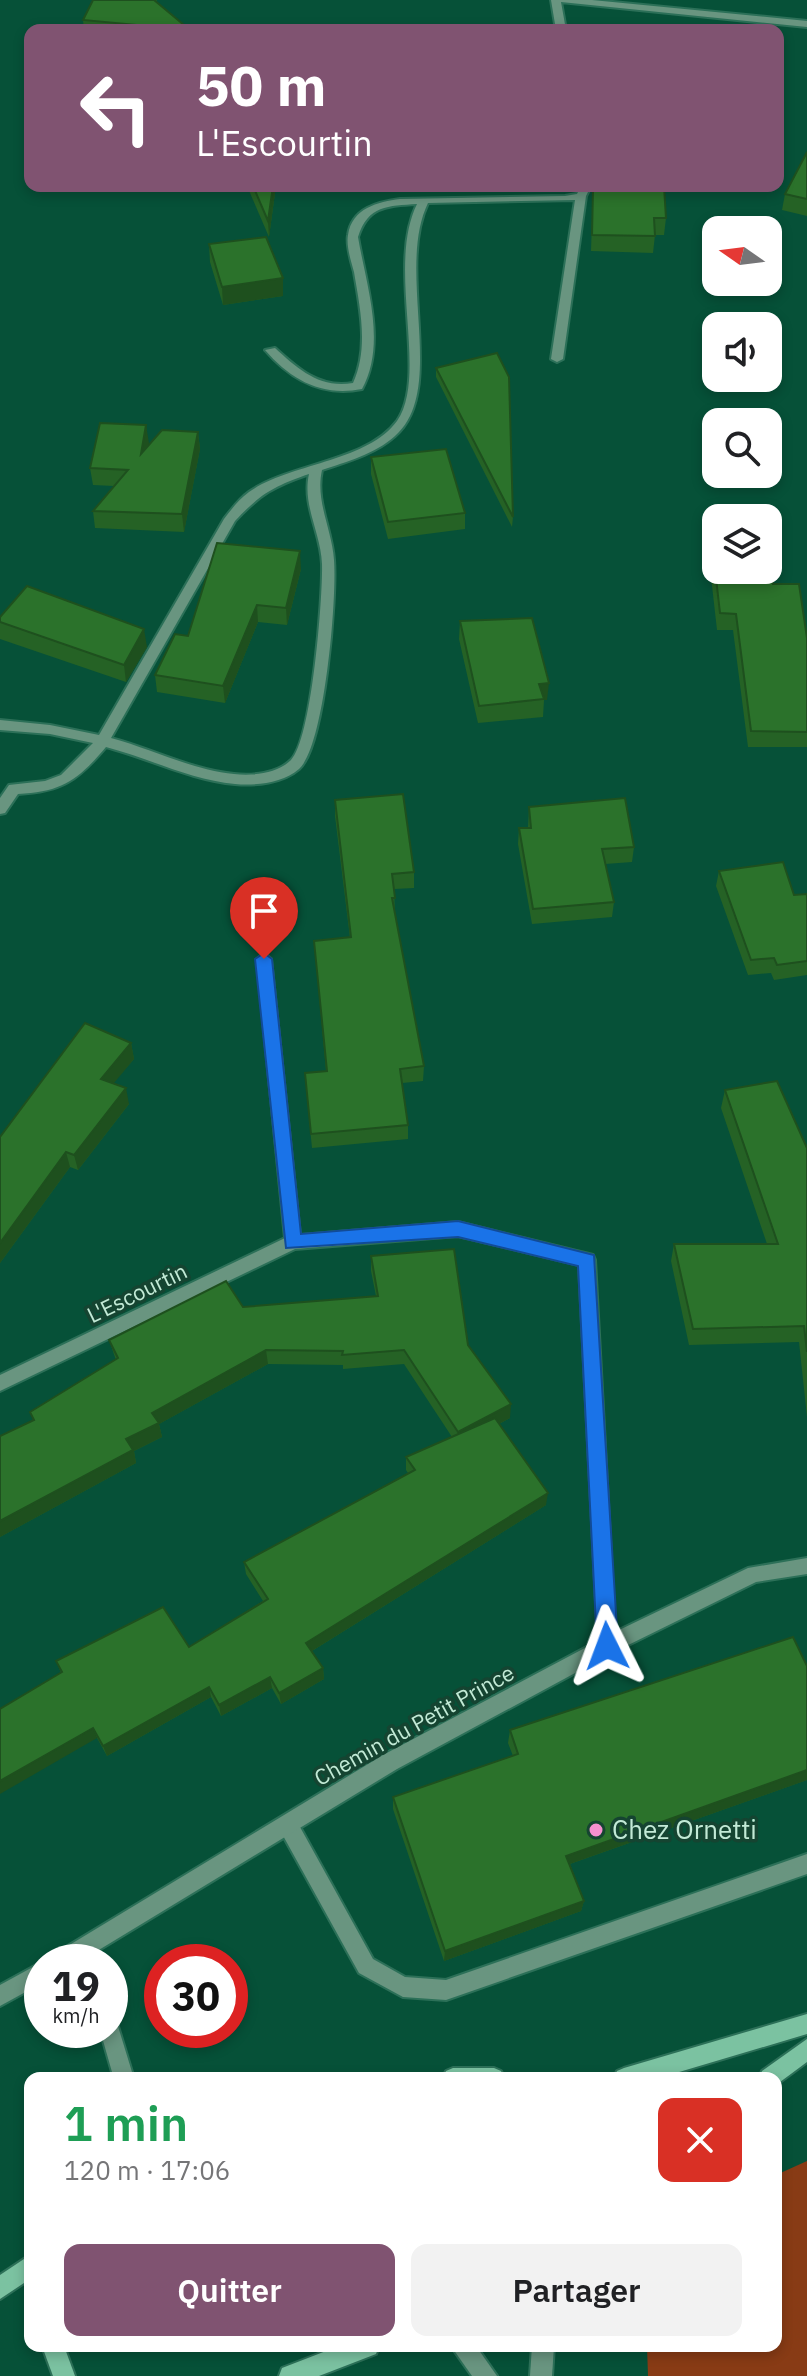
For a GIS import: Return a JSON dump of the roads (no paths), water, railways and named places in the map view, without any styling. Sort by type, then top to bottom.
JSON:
[{"type":"main road","points":[[644,2072],[807,2024]]},
{"type":"main road","points":[[777,2072],[807,2049]]},
{"type":"main road","points":[[0,2288],[24,2270]]},
{"type":"main road","points":[[55,2352],[64,2376]]},
{"type":"main road","points":[[290,2376],[352,2352]]},
{"type":"street","points":[[556,0],[560,24]]},
{"type":"street","points":[[563,0],[807,24]]},
{"type":"street","points":[[688,0],[690,14]]},
{"type":"street","points":[[271,350],[311,384],[329,389],[358,386],[366,374],[368,340],[353,237],[356,222],[374,204],[565,192]]},
{"type":"street","points":[[557,359],[583,192]]},
{"type":"street","points":[[0,809],[14,789],[52,788],[78,771],[103,741],[230,519],[252,495],[379,441],[402,422],[409,406],[410,242],[413,213],[424,200]]},
{"type":"street","points":[[0,725],[23,725],[103,741],[179,766],[245,780],[278,777],[299,762],[309,738],[314,705],[328,560],[310,483],[316,468]]},
{"type":"street","points":[[264,959],[293,1242]]},
{"type":"street","name":"L'Escourtin","points":[[0,1383],[293,1242],[458,1229],[587,1260],[607,1646]]},
{"type":"street","name":"Chemin du Petit Prince","points":[[105,1944],[390,1762],[607,1646],[754,1574],[807,1566]]},
{"type":"street","points":[[288,1825],[366,1966],[403,1987],[446,1990],[807,1864]]},
{"type":"street","points":[[0,1996],[24,1982]]},
{"type":"street","points":[[115,2048],[123,2072]]},
{"type":"street","points":[[467,2352],[486,2376]]},
{"type":"street","points":[[541,2376],[543,2352]]},
{"type":"place","name":"Chez Ornetti","points":[[596,1830]]}]
